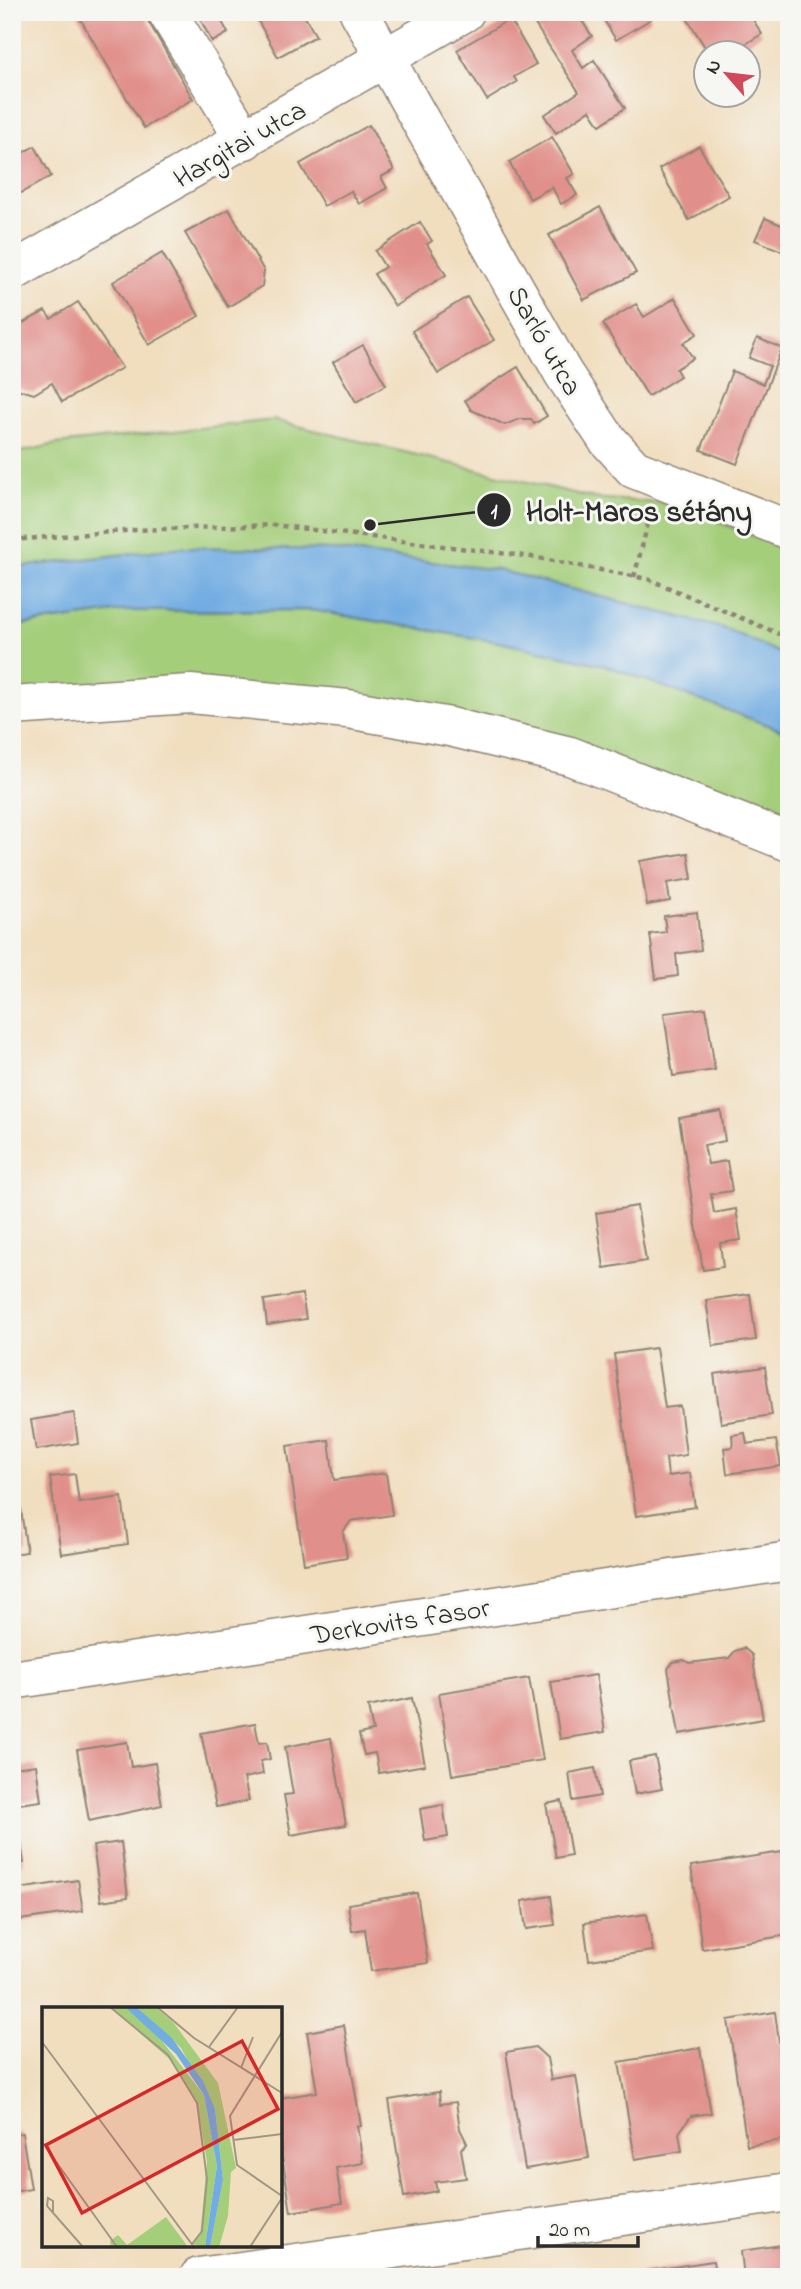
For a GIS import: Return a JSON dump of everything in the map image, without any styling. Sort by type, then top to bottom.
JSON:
[{"type":"street","points":[[167,12],[245,141]]},
{"type":"street","name":"Sarló utca","points":[[359,12],[563,373],[606,438],[635,469],[789,530]]},
{"type":"street","name":"Hargitai utca","points":[[12,272],[387,60],[465,12]]},
{"type":"street","points":[[12,706],[190,694],[348,709],[450,727],[570,756],[789,842]]},
{"type":"street","name":"Derkovits fasor","points":[[12,1679],[789,1561]]},
{"type":"street","points":[[199,2277],[789,2192]]},
{"type":"path","points":[[12,540],[136,530],[274,526],[532,557],[648,579],[789,638]]},
{"type":"path","points":[[634,577],[642,542]]},
{"type":"green space","points":[[273,420],[594,498],[674,504],[789,550],[789,657],[726,629],[498,570],[333,550],[183,547],[12,568],[12,454],[56,444]]},
{"type":"green space","points":[[311,610],[499,642],[604,665],[789,733],[789,842],[348,709],[12,706],[12,626],[122,611]]},
{"type":"water","points":[[183,547],[333,550],[498,570],[726,629],[789,657],[789,733],[604,665],[499,642],[311,610],[122,611],[12,626],[12,568]]},
{"type":"building","points":[[83,12],[143,12],[193,99],[144,128],[78,15]]},
{"type":"building","points":[[208,12],[217,12],[228,33],[212,42],[199,17]]},
{"type":"building","points":[[253,12],[302,12],[316,36],[278,57]]},
{"type":"building","points":[[527,12],[576,12],[592,36],[572,50],[583,68],[594,60],[625,108],[600,125],[590,110],[556,133],[544,115],[579,92]]},
{"type":"building","points":[[599,12],[647,12],[651,19],[616,40]]},
{"type":"building","points":[[683,12],[748,12],[762,34],[755,38],[699,38]]},
{"type":"building","points":[[510,19],[536,64],[514,77],[517,82],[487,100],[457,50]]},
{"type":"building","points":[[369,125],[394,170],[381,177],[387,188],[359,204],[351,191],[324,206],[300,164]]},
{"type":"building","points":[[552,137],[574,174],[567,178],[577,195],[561,204],[552,187],[530,199],[509,162]]},
{"type":"building","points":[[35,146],[51,176],[12,198],[12,159]]},
{"type":"building","points":[[699,146],[729,196],[689,220],[659,169]]},
{"type":"building","points":[[600,207],[636,273],[584,300],[549,235]]},
{"type":"building","points":[[229,209],[264,271],[262,286],[228,307],[185,233]]},
{"type":"building","points":[[765,218],[789,228],[789,254],[755,240]]},
{"type":"building","points":[[420,222],[432,241],[427,244],[446,275],[395,306],[374,274],[385,267],[375,251]]},
{"type":"building","points":[[162,253],[199,316],[149,345],[113,282]]},
{"type":"building","points":[[467,297],[494,340],[438,374],[412,331]]},
{"type":"building","points":[[675,298],[697,334],[683,343],[693,358],[676,369],[680,376],[648,396],[603,324],[636,304],[644,317]]},
{"type":"building","points":[[78,302],[122,368],[62,402],[52,383],[34,394],[17,389],[12,381],[12,329],[45,311],[51,319]]},
{"type":"building","points":[[757,338],[782,348],[737,464],[701,450],[732,371],[763,384],[770,366],[749,358]]},
{"type":"building","points":[[363,345],[386,385],[356,402],[333,362]]},
{"type":"building","points":[[518,367],[547,416],[534,424],[531,419],[520,419],[505,425],[471,410],[465,400]]},
{"type":"building","points":[[688,853],[692,879],[667,883],[670,901],[647,905],[640,861]]},
{"type":"building","points":[[697,912],[701,950],[676,954],[678,976],[656,979],[650,934],[666,932],[664,916]]},
{"type":"building","points":[[706,1008],[715,1070],[673,1076],[664,1013]]},
{"type":"building","points":[[721,1111],[725,1141],[704,1145],[708,1164],[727,1161],[732,1191],[711,1194],[714,1213],[736,1209],[741,1240],[720,1243],[723,1267],[703,1270],[679,1118]]},
{"type":"building","points":[[637,1206],[646,1261],[604,1268],[596,1213]]},
{"type":"building","points":[[302,1294],[306,1319],[267,1325],[264,1300]]},
{"type":"building","points":[[750,1294],[756,1340],[713,1346],[706,1300]]},
{"type":"building","points":[[656,1348],[665,1408],[680,1406],[686,1455],[666,1458],[668,1476],[690,1473],[695,1507],[636,1516],[614,1354]]},
{"type":"building","points":[[765,1367],[772,1415],[721,1423],[714,1374]]},
{"type":"building","points":[[74,1413],[78,1443],[36,1450],[31,1420]]},
{"type":"building","points":[[745,1433],[747,1444],[776,1440],[781,1466],[727,1474],[724,1448],[733,1447],[732,1435]]},
{"type":"building","points":[[329,1440],[334,1480],[386,1473],[392,1515],[351,1521],[343,1532],[347,1557],[304,1564],[287,1446]]},
{"type":"building","points":[[75,1474],[79,1503],[122,1497],[128,1544],[61,1554],[50,1477]]},
{"type":"building","points":[[17,1482],[27,1552],[12,1554],[12,1483]]},
{"type":"building","points":[[744,1648],[752,1655],[763,1719],[679,1734],[668,1669],[673,1662],[684,1660],[689,1663],[729,1658],[735,1651]]},
{"type":"building","points":[[596,1675],[605,1732],[560,1739],[551,1682]]},
{"type":"building","points":[[529,1678],[543,1760],[452,1775],[439,1693]]},
{"type":"building","points":[[412,1698],[425,1765],[379,1773],[375,1753],[364,1755],[359,1734],[373,1731],[368,1707]]},
{"type":"building","points":[[255,1723],[259,1743],[267,1742],[270,1759],[261,1761],[263,1774],[244,1778],[249,1801],[216,1807],[201,1733]]},
{"type":"building","points":[[331,1738],[346,1825],[291,1835],[284,1795],[293,1794],[285,1747]]},
{"type":"building","points":[[127,1742],[131,1767],[155,1763],[162,1805],[89,1821],[77,1750]]},
{"type":"building","points":[[655,1756],[662,1789],[635,1794],[629,1761]]},
{"type":"building","points":[[36,1765],[41,1801],[12,1805],[12,1768]]},
{"type":"building","points":[[595,1768],[600,1796],[573,1801],[569,1773]]},
{"type":"building","points":[[562,1801],[571,1855],[556,1858],[546,1804]]},
{"type":"building","points":[[443,1805],[448,1837],[425,1841],[420,1809]]},
{"type":"building","points":[[19,1831],[24,1863],[12,1865],[12,1832]]},
{"type":"building","points":[[121,1842],[128,1897],[101,1901],[93,1846]]},
{"type":"building","points":[[789,1851],[789,1935],[702,1949],[691,1866]]},
{"type":"building","points":[[78,1880],[83,1911],[12,1921],[12,1890]]},
{"type":"building","points":[[417,1893],[428,1963],[371,1971],[365,1929],[352,1931],[348,1904]]},
{"type":"building","points":[[551,1896],[555,1925],[526,1929],[522,1901]]},
{"type":"building","points":[[647,1914],[653,1951],[589,1960],[584,1923]]},
{"type":"building","points":[[775,2012],[779,2042],[789,2051],[789,2139],[747,2146],[728,2020]]},
{"type":"building","points":[[344,2025],[361,2126],[357,2126],[363,2163],[336,2168],[342,2203],[291,2212],[282,2156],[282,2098],[317,2092],[307,2032]]},
{"type":"building","points":[[535,2047],[547,2058],[551,2080],[576,2076],[589,2158],[525,2169],[506,2052]]},
{"type":"building","points":[[700,2048],[711,2113],[691,2116],[679,2133],[682,2151],[635,2159],[619,2062]]},
{"type":"building","points":[[439,2092],[440,2104],[456,2102],[460,2129],[467,2143],[461,2149],[466,2178],[435,2182],[437,2191],[404,2197],[389,2100]]},
{"type":"building","points":[[22,2133],[31,2189],[12,2192],[12,2134]]},
{"type":"building","points":[[789,2244],[789,2277],[744,2277],[741,2251]]},
{"type":"building","points":[[713,2261],[716,2277],[641,2277],[640,2272]]},
{"type":"place","name":"Holt-Maros sétány","points":[[370,525]]}]
